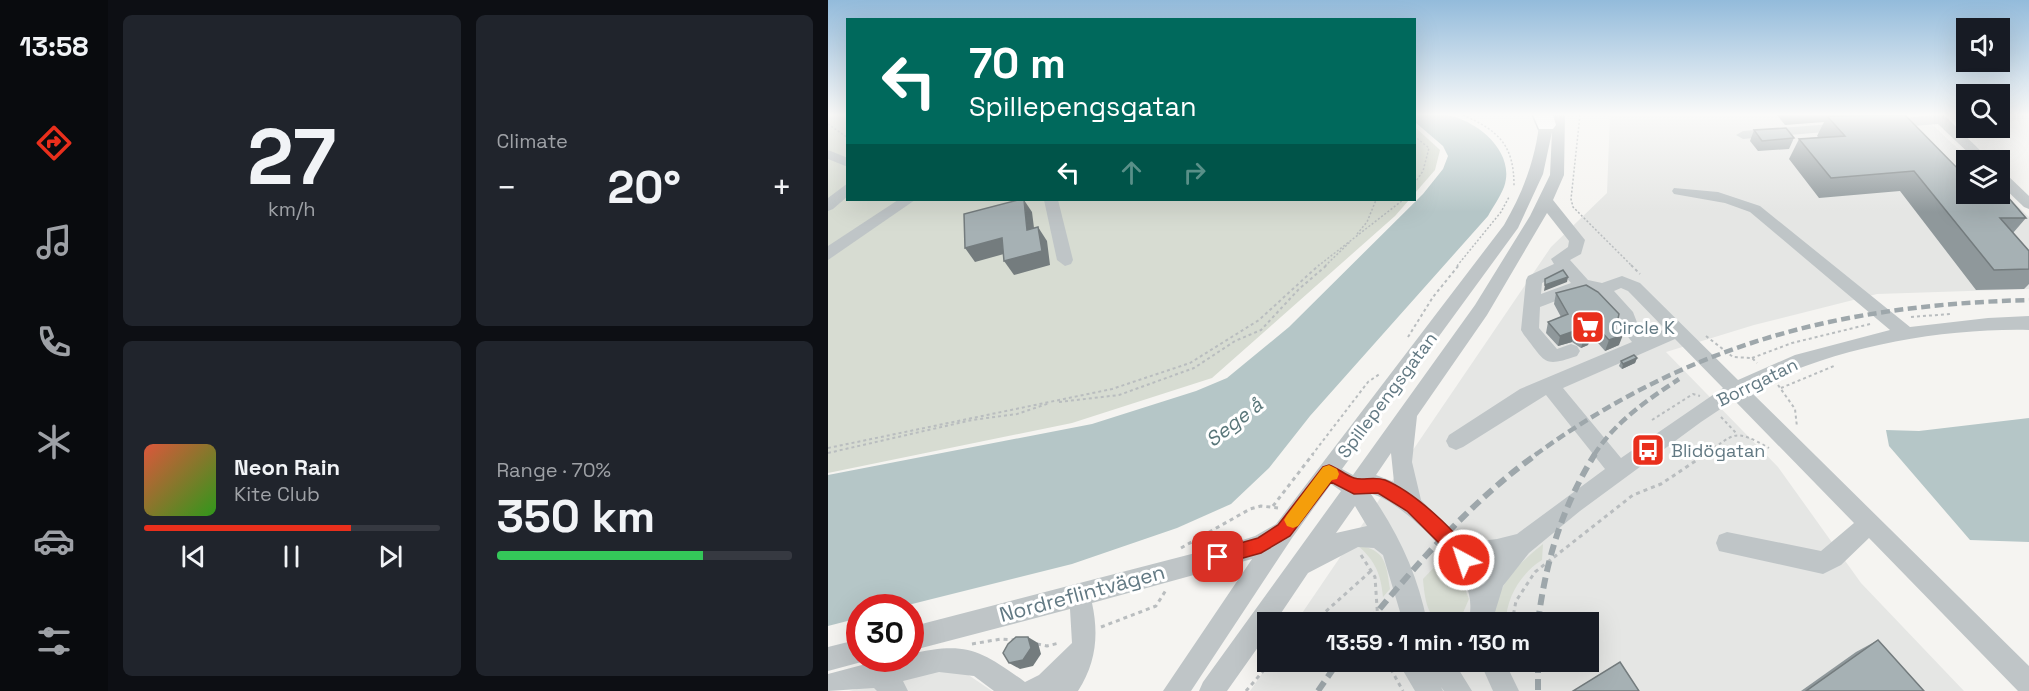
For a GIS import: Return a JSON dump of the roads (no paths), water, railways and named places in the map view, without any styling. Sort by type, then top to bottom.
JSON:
[{"type":"street","name":"Spillepengsgatan","points":[[1176,691],[1284,531],[1510,228],[1531,192],[1540,166],[1543,147]]},
{"type":"street","name":"Spillepengsgatan","points":[[1212,691],[1481,310],[1546,201],[1557,175],[1553,147]]},
{"type":"street","points":[[828,154],[846,162]]},
{"type":"street","points":[[2010,185],[2027,201]]},
{"type":"street","points":[[828,206],[846,189]]},
{"type":"street","points":[[1679,191],[1740,201],[1755,209],[1905,333]]},
{"type":"street","points":[[828,254],[907,201]]},
{"type":"street","points":[[1051,201],[1065,260]]},
{"type":"street","points":[[1546,201],[1575,236],[1578,245],[1562,262],[1534,280],[1534,303],[1530,330],[1553,357],[1571,351]]},
{"type":"street","points":[[1562,262],[1583,285]]},
{"type":"street","points":[[1534,303],[1583,285],[1602,289],[1622,282],[1640,284],[1677,331],[1736,390],[1777,443],[1869,524],[2029,684],[2022,691]]},
{"type":"street","points":[[1602,289],[1627,317],[1630,328],[1644,344]]},
{"type":"street","name":"Borrgatan","points":[[1484,612],[1487,593],[1499,570],[1527,542],[1707,407],[1736,390],[1833,347],[1905,333],[2001,322],[2029,323]]},
{"type":"street","points":[[1456,441],[1527,395],[1677,331]]},
{"type":"street","points":[[1551,386],[1619,471]]},
{"type":"street","points":[[1410,408],[1400,449],[1401,472],[1413,506]]},
{"type":"street","points":[[1329,472],[1354,487],[1392,548],[1412,612]]},
{"type":"street","points":[[1354,487],[1373,484],[1383,487],[1413,506],[1455,547],[1473,573],[1480,592],[1482,612]]},
{"type":"street","points":[[1726,543],[1823,562],[1833,557],[1869,524]]},
{"type":"street","name":"Nordreflintvägen","points":[[924,635],[1079,596],[1159,580],[1261,545],[1284,531]]},
{"type":"street","points":[[1300,566],[1348,537],[1369,535],[1382,538],[1392,548]]},
{"type":"street","name":"Borrgatan","points":[[1455,547],[1468,552],[1497,552],[1527,542]]},
{"type":"street","points":[[1401,612],[1405,585]]},
{"type":"street","points":[[1079,596],[1087,632],[1092,638]]},
{"type":"street","points":[[1035,691],[1048,684],[1092,638]]},
{"type":"street","points":[[1062,691],[1078,670],[1092,638]]},
{"type":"street","points":[[828,659],[846,654]]},
{"type":"street","points":[[828,687],[886,683],[939,660],[978,664],[1016,691]]},
{"type":"street","points":[[1417,672],[1430,691]]},
{"type":"street","points":[[1446,672],[1459,691]]},
{"type":"street","points":[[1497,672],[1506,691]]},
{"type":"water","name":"Sege å","points":[[1444,147],[1497,147],[1505,162],[1504,187],[1488,216],[1310,416],[1269,468],[1231,504],[1177,528],[1072,564],[924,601],[924,594],[846,594],[846,621],[828,626],[828,475],[1092,424],[1196,391],[1227,378],[1289,327],[1423,194],[1443,169],[1448,156]]},
{"type":"water","points":[[2029,418],[2029,542],[1970,540],[1889,446],[1886,430],[1919,431]]},
{"type":"railway","points":[[1535,455],[1593,416],[1651,384],[1710,358],[1769,337],[1831,322],[1894,311],[2029,300]]},
{"type":"railway","points":[[1594,455],[1622,422],[1679,379]]},
{"type":"railway","points":[[1377,612],[1469,511],[1537,454]]},
{"type":"railway","points":[[1539,612],[1557,535],[1573,494],[1595,454]]},
{"type":"railway","points":[[1318,691],[1331,672]]},
{"type":"railway","points":[[1538,672],[1538,691]]},
{"type":"place","name":"Circle K","points":[[1588,327]]},
{"type":"place","name":"Blidögatan","points":[[1648,450]]}]
